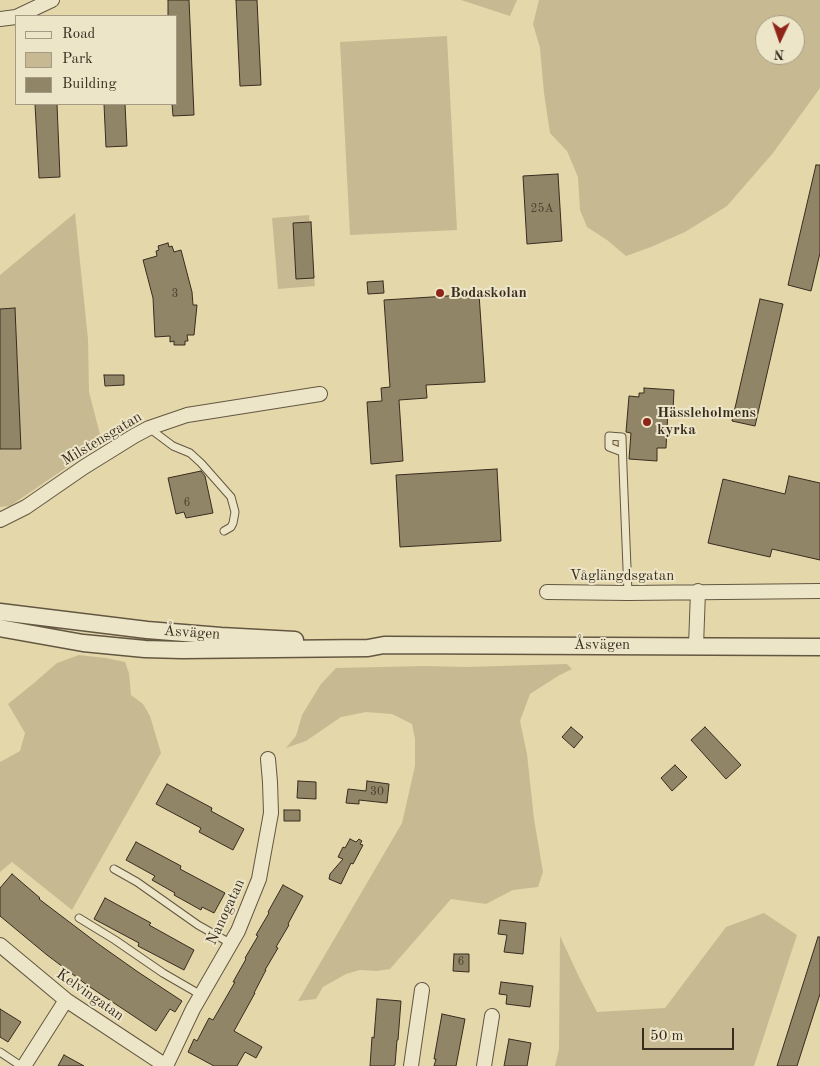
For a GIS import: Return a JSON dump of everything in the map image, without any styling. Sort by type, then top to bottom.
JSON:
[{"type":"street","points":[[18,15],[52,0]]},
{"type":"street","points":[[0,19],[15,16]]},
{"type":"street","name":"Milstensgatan","points":[[0,520],[26,507],[84,467],[149,428],[187,415],[320,394]]},
{"type":"street","name":"Våglängdsgatan","points":[[547,592],[628,593],[820,590]]},
{"type":"street","points":[[696,646],[698,591]]},
{"type":"street","name":"Åsvägen","points":[[0,612],[147,630],[297,640],[369,640],[384,645]]},
{"type":"street","name":"Åsvägen","points":[[0,628],[82,643],[144,649],[340,649],[368,648],[384,645],[820,647]]},
{"type":"street","name":"Nanogatan","points":[[166,1066],[193,1009],[238,931],[259,879],[271,813],[268,759]]},
{"type":"street","name":"Kelvingatan","points":[[0,945],[66,1000],[166,1066]]},
{"type":"street","points":[[411,1066],[422,990]]},
{"type":"street","points":[[22,1066],[66,1000]]},
{"type":"street","points":[[484,1066],[492,1016]]},
{"type":"lane","points":[[149,428],[173,446],[190,453],[202,463],[230,498],[234,512],[231,527],[224,531]]},
{"type":"lane","points":[[622,452],[628,593]]},
{"type":"lane","points":[[114,869],[137,882],[198,925],[230,943]]},
{"type":"lane","points":[[79,918],[163,973],[201,995]]},
{"type":"lane","points":[[0,1052],[22,1066]]},
{"type":"green space","points":[[461,0],[517,0],[510,16]]},
{"type":"green space","points":[[539,0],[820,0],[820,88],[773,153],[727,206],[685,232],[626,256],[607,240],[587,227],[580,210],[578,177],[567,151],[550,133],[540,48],[533,24]]},
{"type":"green space","points":[[447,36],[457,230],[350,235],[340,42]]},
{"type":"green space","points":[[75,213],[88,339],[89,392],[102,442],[10,506],[0,507],[0,275]]},
{"type":"green space","points":[[309,215],[315,286],[278,289],[272,218]]},
{"type":"green space","points":[[79,655],[125,662],[129,673],[131,695],[143,704],[150,716],[161,753],[72,910],[12,862],[0,872],[0,762],[20,751],[25,733],[8,704],[57,663]]},
{"type":"green space","points":[[567,664],[572,669],[530,694],[520,721],[527,754],[534,819],[543,872],[538,887],[513,890],[486,904],[451,899],[390,969],[377,971],[360,970],[346,974],[323,987],[316,999],[298,1001],[402,823],[415,766],[415,739],[412,724],[392,714],[366,712],[341,717],[306,741],[286,748],[296,736],[302,715],[321,684],[336,668]]},
{"type":"green space","points":[[764,913],[797,935],[754,1066],[555,1066],[559,1049],[560,936],[597,1012],[665,1008],[726,927]]},
{"type":"building","points":[[168,0],[189,0],[194,115],[173,116],[172,105],[178,105],[178,15],[168,15]]},
{"type":"building","points":[[236,0],[257,0],[261,85],[240,86]]},
{"type":"building","points":[[35,105],[57,105],[60,177],[39,178]]},
{"type":"building","points":[[104,105],[125,105],[127,146],[106,147]]},
{"type":"building","points":[[816,165],[820,165],[820,253],[811,291],[788,285]]},
{"type":"building","points":[[558,174],[562,241],[527,244],[523,176]]},
{"type":"building","points":[[311,222],[314,278],[296,279],[293,223]]},
{"type":"building","points":[[168,243],[169,247],[172,246],[174,252],[181,250],[192,292],[193,305],[197,305],[194,335],[187,335],[188,341],[185,341],[185,345],[174,345],[174,341],[170,342],[170,336],[155,337],[153,298],[143,260],[157,256],[158,246]]},
{"type":"building","points":[[383,281],[384,293],[368,294],[367,282]]},
{"type":"building","points":[[479,294],[485,382],[426,385],[427,398],[399,400],[403,461],[371,464],[367,402],[382,401],[381,388],[390,387],[384,300]]},
{"type":"building","points":[[760,299],[783,304],[755,426],[732,421]]},
{"type":"building","points":[[15,308],[21,449],[0,449],[0,309]]},
{"type":"building","points":[[104,375],[124,375],[124,385],[105,386]]},
{"type":"building","name":"Hässleholmens kyrka","points":[[644,388],[674,390],[673,411],[668,410],[666,448],[657,448],[657,461],[629,459],[631,433],[626,432],[629,396],[639,397],[639,393],[644,393]]},
{"type":"building","points":[[497,469],[501,541],[400,547],[396,475]]},
{"type":"building","points":[[201,471],[205,476],[213,513],[186,518],[184,512],[176,514],[168,478]]},
{"type":"building","points":[[789,476],[820,483],[820,560],[772,549],[770,557],[708,543],[723,479],[785,494]]},
{"type":"building","points":[[571,727],[583,737],[574,748],[562,737]]},
{"type":"building","points":[[705,727],[741,765],[726,779],[691,740]]},
{"type":"building","points":[[675,765],[687,777],[672,791],[661,778]]},
{"type":"building","points":[[298,781],[316,782],[316,799],[297,798]]},
{"type":"building","points":[[367,781],[389,784],[387,803],[359,800],[359,804],[346,803],[348,789],[366,791]]},
{"type":"building","points":[[167,784],[212,808],[211,811],[244,829],[233,850],[199,832],[201,828],[156,804]]},
{"type":"building","points":[[284,810],[300,810],[300,821],[284,821]]},
{"type":"building","points":[[350,839],[356,842],[359,839],[362,841],[360,844],[363,845],[353,864],[351,863],[341,884],[329,879],[330,874],[343,859],[338,857]]},
{"type":"building","points":[[136,842],[181,866],[180,869],[225,893],[214,913],[202,907],[201,910],[174,895],[175,893],[152,880],[155,876],[126,860]]},
{"type":"building","points":[[12,874],[39,899],[97,943],[182,1001],[175,1012],[170,1009],[156,1031],[87,985],[0,916],[0,888]]},
{"type":"building","points":[[283,885],[303,896],[234,1031],[262,1047],[256,1058],[245,1052],[237,1066],[214,1066],[188,1052],[194,1039],[197,1041],[209,1018],[213,1020],[235,982],[233,982],[258,936],[256,935]]},
{"type":"building","points":[[105,898],[151,923],[149,925],[194,950],[184,970],[138,946],[139,943],[94,919]]},
{"type":"building","points":[[500,920],[526,923],[523,954],[504,952],[507,935],[498,934]]},
{"type":"building","points":[[818,937],[820,937],[820,994],[797,1066],[777,1066]]},
{"type":"building","points":[[454,954],[469,954],[469,972],[453,971]]},
{"type":"building","points":[[501,982],[533,986],[530,1007],[506,1004],[507,995],[499,994]]},
{"type":"building","points":[[377,999],[401,1001],[395,1065],[393,1066],[370,1066]]},
{"type":"building","points":[[0,1009],[21,1022],[8,1042],[0,1037]]},
{"type":"building","points":[[442,1014],[465,1019],[456,1066],[434,1066]]},
{"type":"building","points":[[509,1039],[531,1043],[527,1066],[504,1066]]},
{"type":"building","points":[[64,1055],[84,1066],[58,1066]]},
{"type":"place","name":"Bodaskolan","points":[[440,293]]},
{"type":"place","name":"Hässleholmens kyrka","points":[[647,422]]}]
